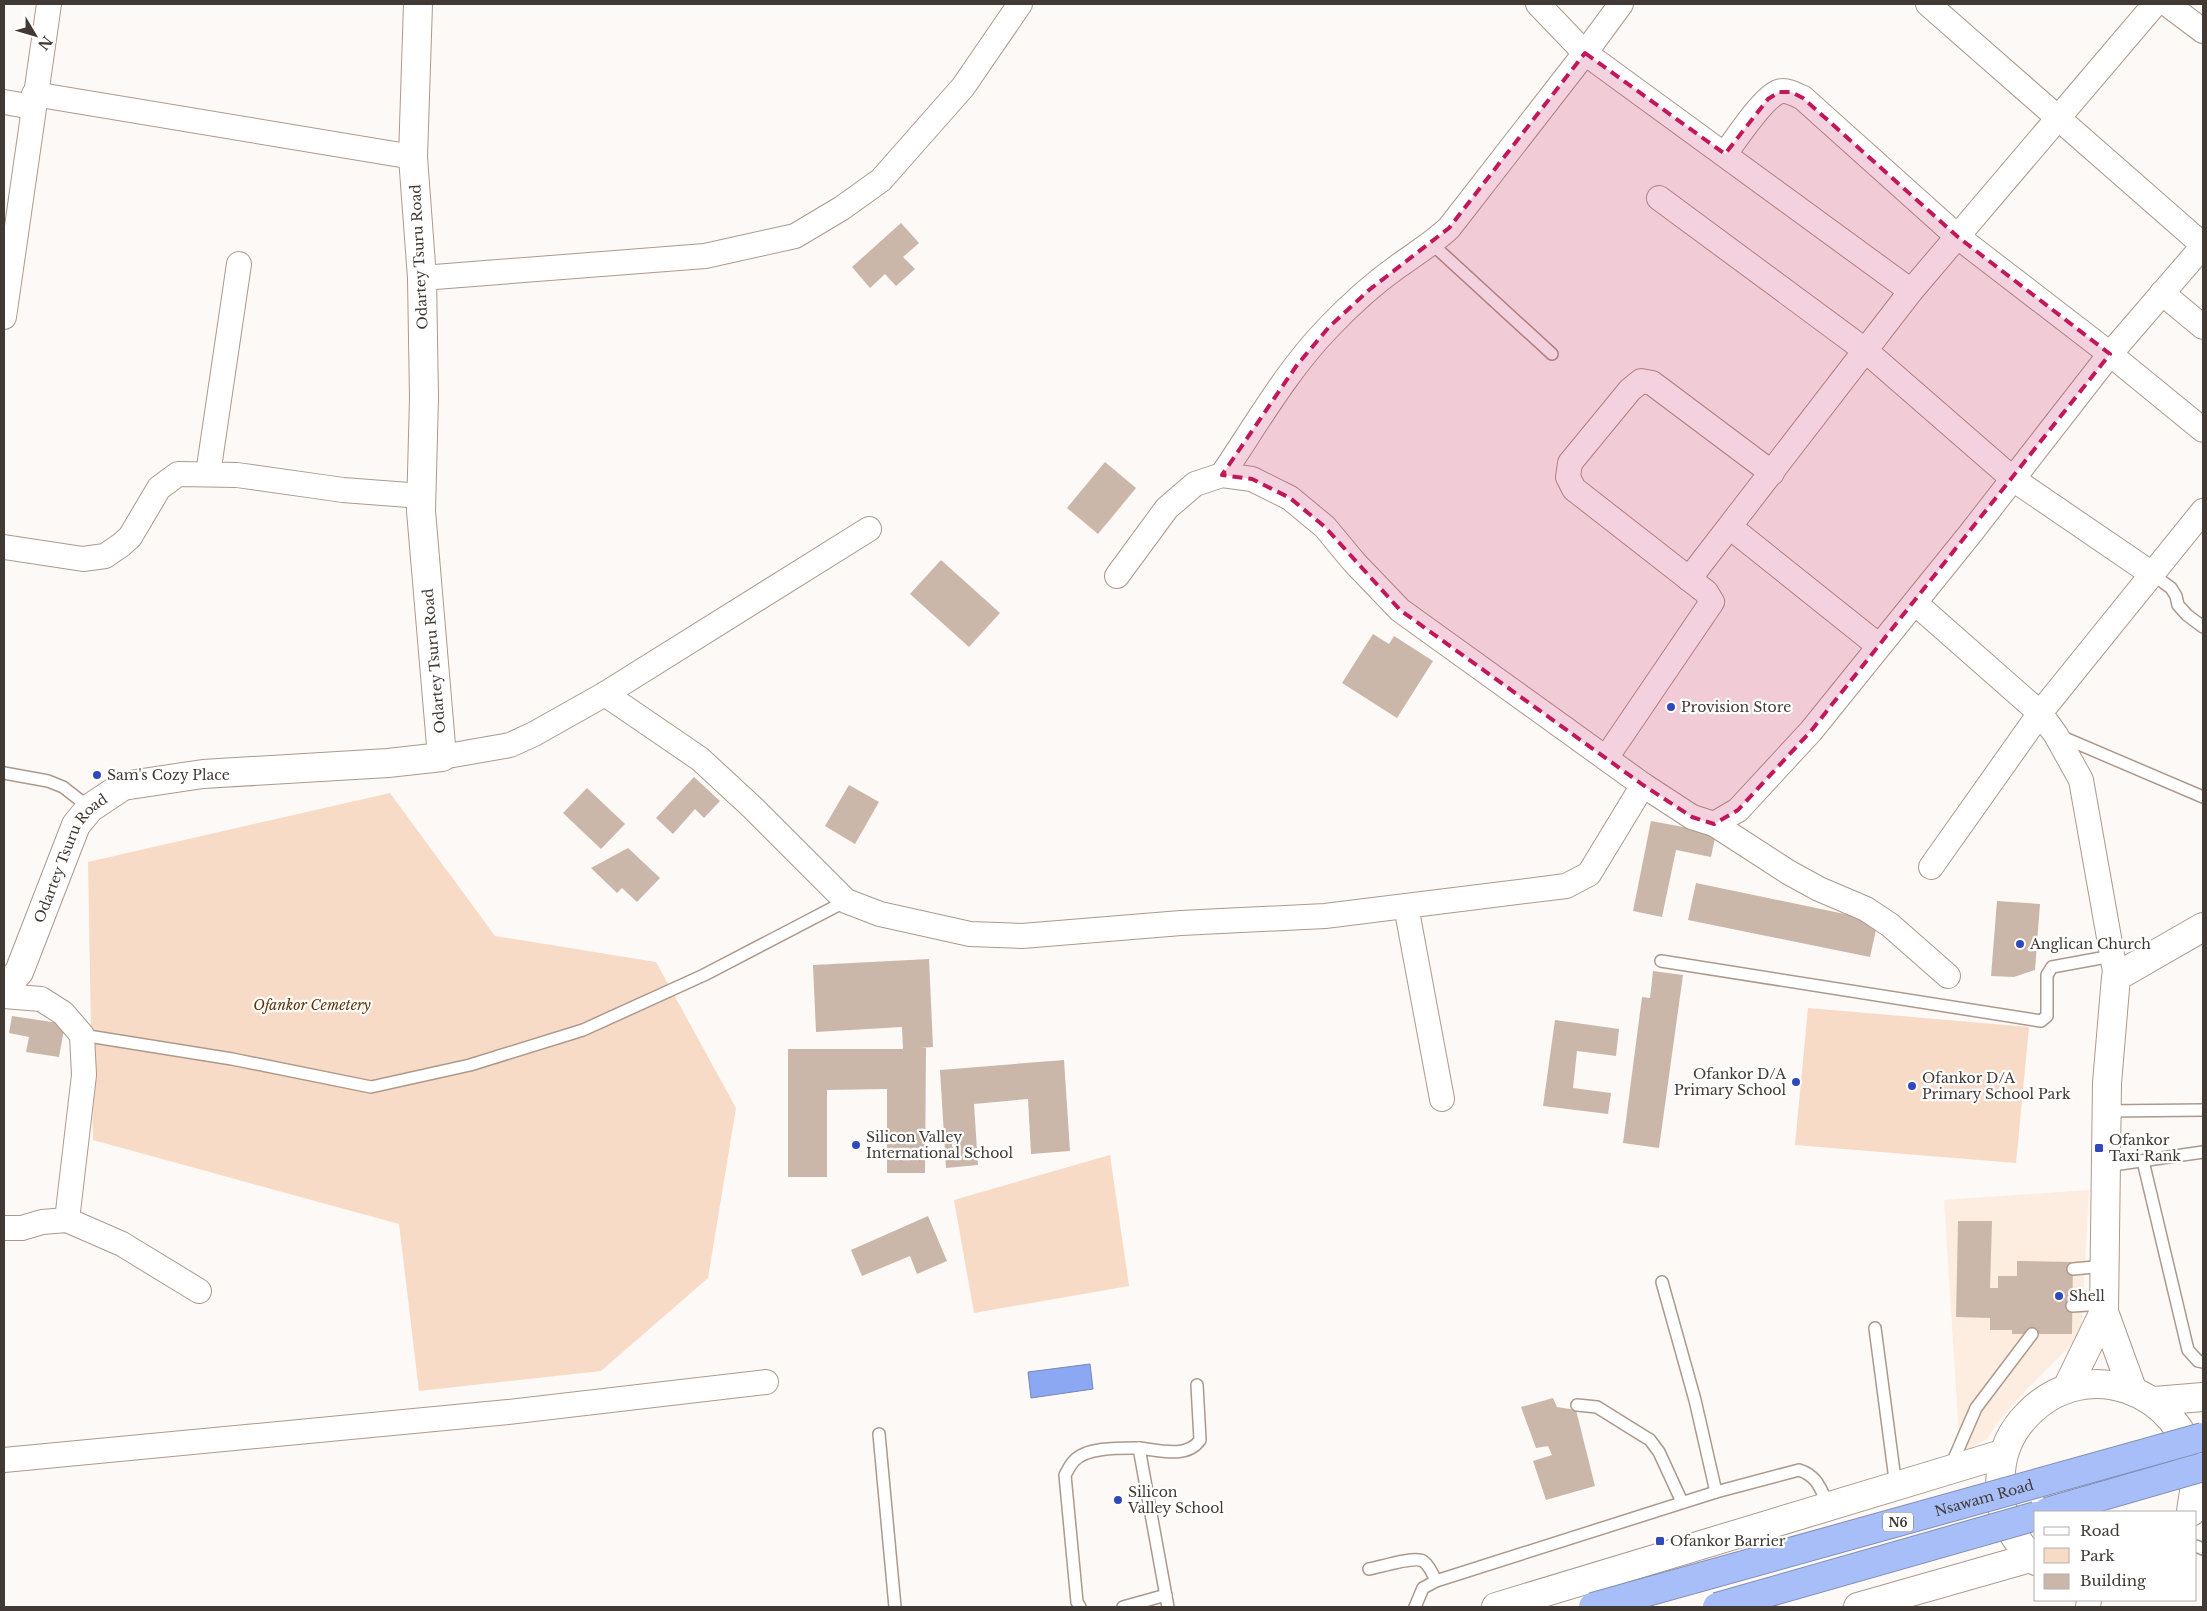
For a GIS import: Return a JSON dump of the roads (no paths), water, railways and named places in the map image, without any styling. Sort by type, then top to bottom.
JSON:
[{"type":"highway","name":"Nsawam Road","points":[[1593,1607],[2203,1437]]},
{"type":"highway","points":[[2050,1511],[2203,1467]]},
{"type":"highway","name":"N6","points":[[1717,1607],[2034,1517]]},
{"type":"main road","name":"Odartey Tsuru Road","points":[[4,988],[19,972],[76,825],[90,808],[123,786],[203,774],[388,763],[442,757],[422,521],[424,398],[422,278],[413,157],[418,4]]},
{"type":"main road","points":[[2067,1388],[2104,1308],[2107,1083],[2114,966],[2203,926]]},
{"type":"main road","points":[[2104,1308],[2143,1395],[2183,1432],[2196,1472],[2192,1511]]},
{"type":"main road","points":[[1858,1607],[2033,1559],[2008,1525],[1999,1490],[2002,1454],[2016,1426],[2038,1403],[2067,1388],[2100,1383],[2143,1395],[2203,1397]]},
{"type":"main road","points":[[1496,1607],[2002,1454]]},
{"type":"street","points":[[4,317],[49,4]]},
{"type":"street","points":[[1538,4],[1585,54],[1912,291]]},
{"type":"street","points":[[1222,475],[1297,365],[1329,327],[1368,290],[1432,244],[1453,222],[1585,54],[1621,4]]},
{"type":"street","points":[[1714,824],[1738,810],[1811,731],[1915,603],[2110,354],[2203,246],[1928,4]]},
{"type":"street","points":[[1689,579],[1912,291],[2155,4]]},
{"type":"street","points":[[2166,4],[2203,30]]},
{"type":"street","points":[[422,278],[577,268],[705,256],[796,236],[842,208],[880,180],[963,87],[1011,7]]},
{"type":"street","points":[[1725,154],[1768,99],[1779,92],[1791,92],[1803,98],[1958,237],[2110,354],[2203,430]]},
{"type":"street","points":[[4,102],[34,100],[413,157]]},
{"type":"street","points":[[1659,198],[1866,351],[2013,479],[2152,574]]},
{"type":"street","points":[[208,474],[239,264]]},
{"type":"street","points":[[2162,293],[2203,327]]},
{"type":"street","points":[[1606,758],[1712,602],[1706,592],[1574,489],[1568,477],[1570,464],[1630,390],[1641,381],[1652,384],[1772,473]]},
{"type":"street","points":[[4,547],[83,559],[105,556],[130,537],[159,488],[178,474],[236,475],[344,490],[422,496]]},
{"type":"street","points":[[1118,576],[1167,508],[1195,484],[1222,475],[1252,479],[1290,498],[1325,527],[1354,562],[1400,610],[1643,785],[1692,817],[1714,824],[1788,872],[1819,889],[1866,909],[1882,920],[1948,976]]},
{"type":"street","points":[[1931,867],[2040,713],[2203,511]]},
{"type":"street","points":[[1730,527],[1880,646]]},
{"type":"street","points":[[442,757],[510,745],[534,734],[605,694],[869,530]]},
{"type":"street","points":[[1915,603],[2040,713],[2056,734],[2081,780],[2114,966]]},
{"type":"street","points":[[605,694],[700,759],[753,808],[846,902],[880,914],[970,934],[1022,936],[1181,923],[1325,916],[1566,886],[1589,874],[1643,785]]},
{"type":"street","points":[[1406,906],[1442,1099]]},
{"type":"street","points":[[4,996],[41,999],[63,1013],[82,1035],[84,1075],[67,1220]]},
{"type":"street","points":[[4,1228],[22,1228],[42,1222],[67,1220],[122,1244],[199,1291]]},
{"type":"street","points":[[4,1460],[508,1412],[766,1382]]},
{"type":"lane","points":[[1432,244],[1552,354]]},
{"type":"lane","points":[[2152,574],[2171,588],[2176,596],[2178,605],[2187,615],[2203,627]]},
{"type":"lane","points":[[2056,734],[2203,797]]},
{"type":"lane","points":[[4,773],[48,781],[63,787],[90,808]]},
{"type":"lane","points":[[82,1035],[232,1059],[371,1087],[470,1065],[584,1030],[704,975],[846,902]]},
{"type":"lane","points":[[1661,961],[2041,1021],[2047,1016],[2047,975],[2052,967],[2114,966]]},
{"type":"lane","points":[[2107,1111],[2203,1110]]},
{"type":"lane","points":[[2106,1166],[2203,1152]]},
{"type":"lane","points":[[2143,1161],[2188,1350],[2198,1361],[2203,1362]]},
{"type":"lane","points":[[2073,1269],[2105,1266]]},
{"type":"lane","points":[[1662,1282],[1695,1400],[1716,1492]]},
{"type":"lane","points":[[2072,1306],[2104,1308]]},
{"type":"lane","points":[[1876,1328],[1896,1487]]},
{"type":"lane","points":[[1948,1471],[1976,1408],[2032,1334]]},
{"type":"lane","points":[[1080,1607],[1077,1602],[1065,1474],[1074,1460],[1083,1454],[1104,1450],[1139,1448],[1183,1452],[1196,1446],[1200,1440],[1197,1385]]},
{"type":"lane","points":[[1577,1405],[1597,1407],[1650,1440],[1659,1452],[1682,1502]]},
{"type":"lane","points":[[879,1434],[895,1607]]},
{"type":"lane","points":[[1139,1448],[1168,1607]]},
{"type":"lane","points":[[1415,1607],[1423,1588],[1436,1581],[1682,1502],[1799,1470],[1810,1474],[1818,1484],[1829,1507]]},
{"type":"lane","points":[[1369,1569],[1413,1560],[1422,1561],[1430,1569],[1436,1581]]},
{"type":"lane","points":[[1123,1607],[1166,1595]]},
{"type":"water","points":[[1090,1364],[1093,1389],[1031,1398],[1028,1372]]},
{"type":"place","name":"Provision Store","points":[[1671,707]]},
{"type":"place","name":"Sam's Cozy Place","points":[[97,775]]},
{"type":"place","name":"Anglican Church","points":[[2020,944]]},
{"type":"place","name":"Ofankor D/A Primary School","points":[[1796,1082]]},
{"type":"place","name":"Ofankor D/A Primary School Park","points":[[1912,1086]]},
{"type":"place","name":"Silicon Valley International School","points":[[856,1145]]},
{"type":"place","name":"Ofankor Taxi Rank","points":[[2099,1148]]},
{"type":"place","name":"Shell","points":[[2059,1296]]},
{"type":"place","name":"Silicon Valley School","points":[[1118,1500]]},
{"type":"place","name":"Ofankor Barrier","points":[[1660,1541]]},
{"type":"park label","name":"Ofankor Cemetery","points":[[312,1005]]}]
